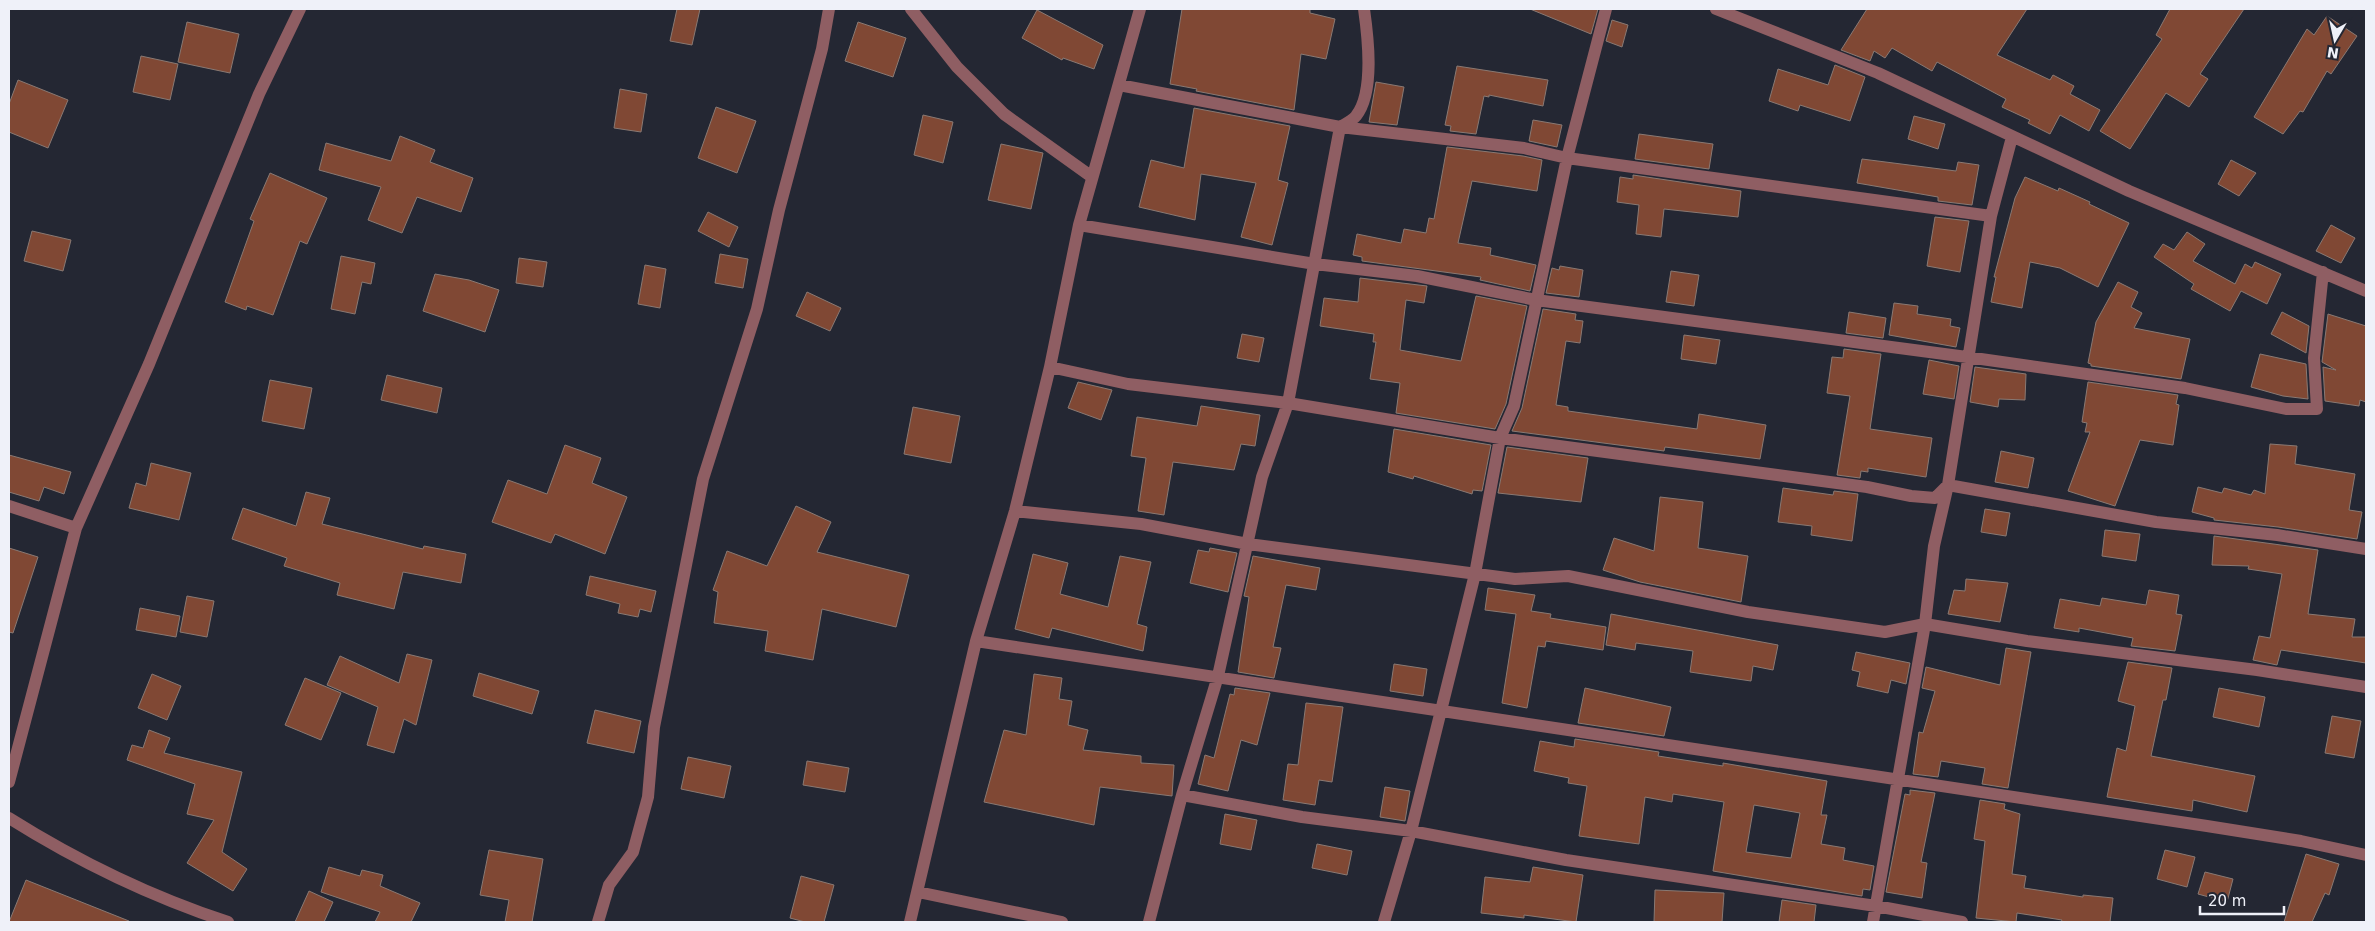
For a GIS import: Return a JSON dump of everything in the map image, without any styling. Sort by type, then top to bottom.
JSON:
[{"type":"street","points":[[9,782],[76,528],[149,364],[259,94],[300,9]]},
{"type":"street","points":[[598,922],[609,885],[633,852],[648,797],[654,727],[703,479],[757,309],[779,210],[822,49],[829,9]]},
{"type":"street","points":[[912,9],[957,67],[1004,114],[1092,177]]},
{"type":"street","points":[[910,922],[976,640],[1015,511],[1050,367],[1092,177],[1140,9]]},
{"type":"street","points":[[1149,922],[1182,795],[1218,676],[1262,477],[1288,403],[1340,127],[1356,116],[1365,98],[1369,45],[1364,9]]},
{"type":"street","points":[[1384,922],[1411,831],[1475,574],[1500,438],[1514,406],[1567,158],[1606,9]]},
{"type":"street","points":[[1716,9],[1878,73],[2128,191],[2366,291]]},
{"type":"street","points":[[1119,85],[1340,127],[1524,148],[1567,158],[1991,216]]},
{"type":"street","points":[[1873,922],[1925,624],[1934,546],[1948,485],[1967,356],[1991,216],[2012,137]]},
{"type":"street","points":[[1080,225],[1315,264],[1417,276],[1536,300],[1967,356],[2185,388],[2286,409],[2317,409],[2314,358],[2324,272]]},
{"type":"street","points":[[1050,367],[1128,384],[1288,403],[1500,438],[1867,487],[1911,496],[1935,498],[1948,485]]},
{"type":"street","points":[[1948,485],[2156,522],[2277,535],[2366,549]]},
{"type":"street","points":[[9,506],[76,528]]},
{"type":"street","points":[[1015,511],[1141,524],[1248,544],[1515,579],[1568,576],[1748,612],[1885,632],[1925,624],[2037,642],[2257,670],[2366,687]]},
{"type":"street","points":[[976,640],[2217,827],[2301,841],[2366,855]]},
{"type":"street","points":[[1182,795],[1302,817],[1411,831],[1566,860],[1876,906],[1962,922]]},
{"type":"street","points":[[9,818],[109,876],[228,922]]},
{"type":"street","points":[[918,892],[1062,922]]},
{"type":"building","points":[[677,9],[700,9],[692,45],[670,41]]},
{"type":"building","points":[[1182,9],[1310,9],[1310,13],[1335,19],[1326,59],[1301,54],[1294,110],[1196,91],[1197,89],[1170,84]]},
{"type":"building","points":[[1530,9],[1598,9],[1591,34]]},
{"type":"building","points":[[1867,9],[2027,9],[1997,55],[2050,80],[2053,75],[2074,86],[2070,94],[2100,110],[2089,131],[2060,115],[2050,134],[2028,123],[2030,120],[2002,107],[2006,99],[1937,62],[1932,71],[1892,48],[1885,58],[1874,51],[1870,61],[1841,50]]},
{"type":"building","points":[[2170,9],[2244,9],[2200,74],[2208,79],[2189,107],[2166,93],[2130,149],[2100,131],[2162,39],[2156,35]]},
{"type":"building","points":[[1037,10],[1103,45],[1094,69],[1063,58],[1062,60],[1022,38]]},
{"type":"building","points":[[2327,16],[2357,36],[2331,74],[2327,71],[2303,112],[2300,111],[2283,134],[2254,117],[2307,29],[2314,35]]},
{"type":"building","points":[[1612,20],[1628,25],[1622,47],[1606,41]]},
{"type":"building","points":[[187,22],[239,34],[230,73],[178,62]]},
{"type":"building","points":[[858,22],[906,38],[893,77],[845,61]]},
{"type":"building","points":[[141,56],[178,64],[170,100],[133,92]]},
{"type":"building","points":[[1835,65],[1865,77],[1850,121],[1800,105],[1798,111],[1769,101],[1778,69],[1828,85]]},
{"type":"building","points":[[1457,66],[1548,80],[1543,106],[1489,95],[1489,97],[1484,96],[1476,134],[1450,131],[1451,126],[1445,125]]},
{"type":"building","points":[[18,80],[68,100],[48,148],[9,132],[9,104]]},
{"type":"building","points":[[1376,82],[1404,87],[1397,125],[1369,122]]},
{"type":"building","points":[[620,89],[647,94],[641,132],[614,128]]},
{"type":"building","points":[[716,107],[756,121],[737,173],[698,158]]},
{"type":"building","points":[[1194,108],[1290,126],[1278,180],[1288,183],[1272,245],[1241,237],[1256,183],[1201,174],[1195,220],[1139,207],[1151,160],[1184,168]]},
{"type":"building","points":[[923,115],[953,122],[943,163],[914,155]]},
{"type":"building","points":[[1914,116],[1945,124],[1938,149],[1908,139]]},
{"type":"building","points":[[1533,120],[1562,125],[1557,147],[1529,141]]},
{"type":"building","points":[[1639,134],[1713,144],[1709,169],[1635,159]]},
{"type":"building","points":[[400,136],[435,150],[430,162],[473,178],[461,212],[417,197],[402,233],[368,220],[381,187],[319,170],[326,143],[391,161]]},
{"type":"building","points":[[1001,144],[1043,153],[1031,209],[988,200]]},
{"type":"building","points":[[1447,147],[1542,160],[1537,191],[1472,181],[1458,243],[1491,248],[1490,255],[1536,265],[1530,291],[1480,280],[1481,277],[1362,261],[1362,257],[1353,255],[1357,234],[1401,243],[1404,229],[1426,233],[1429,218],[1434,219]]},
{"type":"building","points":[[1862,159],[1956,171],[1958,162],[1979,165],[1972,205],[1938,201],[1938,197],[1857,183]]},
{"type":"building","points":[[2231,160],[2256,173],[2239,196],[2218,184]]},
{"type":"building","points":[[270,173],[327,198],[307,244],[300,241],[273,315],[247,306],[246,310],[225,302],[254,221],[250,219]]},
{"type":"building","points":[[1633,175],[1741,191],[1738,217],[1664,209],[1661,237],[1636,234],[1639,205],[1617,202],[1620,177],[1633,179]]},
{"type":"building","points":[[2025,177],[2058,191],[2059,188],[2129,223],[2098,287],[2060,268],[2030,262],[2022,308],[1991,302],[1996,277],[1994,277],[2015,198]]},
{"type":"building","points":[[708,212],[738,227],[729,247],[698,231]]},
{"type":"building","points":[[1935,217],[1969,221],[1960,272],[1927,266]]},
{"type":"building","points":[[2331,225],[2355,238],[2341,263],[2316,251]]},
{"type":"building","points":[[32,231],[71,240],[63,271],[24,261]]},
{"type":"building","points":[[2187,232],[2205,244],[2193,261],[2235,284],[2245,264],[2252,268],[2255,262],[2281,274],[2267,304],[2241,291],[2230,311],[2191,289],[2194,284],[2154,257],[2163,244],[2174,250]]},
{"type":"building","points":[[720,254],[748,259],[743,288],[715,283]]},
{"type":"building","points":[[341,256],[375,263],[371,284],[362,282],[355,314],[331,309]]},
{"type":"building","points":[[519,258],[547,262],[543,287],[516,283]]},
{"type":"building","points":[[645,265],[666,269],[660,308],[638,304]]},
{"type":"building","points":[[1560,266],[1583,270],[1579,297],[1546,293],[1552,268],[1559,270]]},
{"type":"building","points":[[1671,271],[1699,275],[1694,306],[1666,302]]},
{"type":"building","points":[[435,274],[469,280],[499,290],[485,332],[423,311]]},
{"type":"building","points":[[1360,278],[1427,286],[1424,303],[1406,300],[1400,350],[1461,361],[1476,296],[1527,306],[1506,404],[1495,429],[1396,413],[1400,383],[1370,379],[1376,342],[1373,342],[1374,334],[1320,326],[1324,298],[1358,302]]},
{"type":"building","points":[[2118,282],[2138,292],[2131,307],[2142,313],[2134,328],[2190,339],[2181,379],[2091,366],[2088,363],[2096,322]]},
{"type":"building","points":[[807,292],[841,308],[830,331],[796,316]]},
{"type":"building","points":[[1894,303],[1918,306],[1917,314],[1951,319],[1950,326],[1960,328],[1956,347],[1889,335]]},
{"type":"building","points":[[1543,309],[1576,314],[1575,320],[1583,321],[1580,343],[1566,341],[1556,405],[1568,407],[1568,411],[1697,429],[1699,414],[1766,425],[1760,459],[1665,447],[1664,451],[1512,431],[1522,408]]},
{"type":"building","points":[[1849,312],[1886,318],[1883,338],[1846,333]]},
{"type":"building","points":[[2282,312],[2309,326],[2306,353],[2271,334]]},
{"type":"building","points":[[2328,314],[2366,326],[2366,402],[2360,400],[2359,406],[2325,401],[2323,367],[2336,370],[2322,362]]},
{"type":"building","points":[[1242,334],[1264,338],[1259,362],[1237,358]]},
{"type":"building","points":[[1684,335],[1720,340],[1716,364],[1681,359]]},
{"type":"building","points":[[1844,349],[1881,354],[1870,429],[1932,438],[1926,477],[1868,468],[1868,472],[1861,471],[1860,478],[1837,475],[1850,396],[1827,393],[1832,357],[1843,358]]},
{"type":"building","points":[[2260,354],[2306,364],[2308,399],[2283,396],[2251,387]]},
{"type":"building","points":[[1929,360],[1959,366],[1954,399],[1923,394]]},
{"type":"building","points":[[1975,367],[2026,374],[2025,400],[1999,399],[1998,407],[1970,402]]},
{"type":"building","points":[[387,375],[442,388],[437,413],[381,400]]},
{"type":"building","points":[[270,380],[312,388],[304,429],[262,421]]},
{"type":"building","points":[[1078,382],[1112,390],[1101,420],[1068,408]]},
{"type":"building","points":[[2088,382],[2178,395],[2176,404],[2179,405],[2173,445],[2140,440],[2115,506],[2068,491],[2090,432],[2085,432],[2087,423],[2082,422]]},
{"type":"building","points":[[1201,406],[1260,415],[1255,446],[1241,444],[1234,470],[1173,462],[1164,515],[1138,511],[1146,458],[1131,456],[1137,417],[1197,426]]},
{"type":"building","points":[[913,407],[960,416],[951,463],[904,454]]},
{"type":"building","points":[[1394,429],[1491,445],[1482,491],[1473,490],[1472,494],[1414,476],[1413,479],[1388,472]]},
{"type":"building","points":[[2270,444],[2297,446],[2295,464],[2355,474],[2349,510],[2362,512],[2357,539],[2214,520],[2214,518],[2192,512],[2198,487],[2222,493],[2224,488],[2251,495],[2254,490],[2265,494]]},
{"type":"building","points":[[565,445],[601,458],[592,483],[627,497],[605,554],[555,534],[551,543],[492,522],[508,480],[547,494]]},
{"type":"building","points":[[1507,447],[1588,458],[1581,502],[1498,493]]},
{"type":"building","points":[[2001,451],[2034,458],[2028,488],[1995,482]]},
{"type":"building","points":[[9,455],[71,472],[64,494],[44,487],[39,501],[9,492]]},
{"type":"building","points":[[151,463],[191,473],[179,520],[129,508],[136,483],[146,486]]},
{"type":"building","points":[[1783,488],[1833,495],[1834,491],[1858,494],[1852,541],[1811,535],[1812,526],[1778,522]]},
{"type":"building","points":[[306,492],[330,498],[322,524],[423,549],[424,546],[466,554],[461,583],[403,572],[394,609],[337,595],[340,583],[284,566],[287,558],[232,539],[243,508],[296,526]]},
{"type":"building","points":[[1660,497],[1703,502],[1698,548],[1748,556],[1741,602],[1640,582],[1603,570],[1614,538],[1654,551]]},
{"type":"building","points":[[796,506],[831,522],[817,552],[909,575],[896,627],[822,609],[813,660],[765,651],[768,631],[714,623],[718,592],[713,590],[727,551],[767,566]]},
{"type":"building","points":[[1985,509],[2010,513],[2006,536],[1981,532]]},
{"type":"building","points":[[2105,530],[2140,534],[2136,561],[2102,556]]},
{"type":"building","points":[[2214,536],[2318,550],[2308,614],[2355,619],[2352,637],[2366,637],[2366,663],[2281,650],[2277,665],[2253,660],[2259,636],[2270,638],[2282,574],[2248,569],[2249,566],[2212,565]]},
{"type":"building","points":[[9,548],[38,557],[13,633],[9,632]]},
{"type":"building","points":[[1210,548],[1237,553],[1228,592],[1190,583],[1198,550],[1209,552]]},
{"type":"building","points":[[1033,554],[1068,563],[1060,594],[1108,607],[1120,556],[1151,562],[1137,624],[1147,627],[1143,651],[1052,628],[1049,638],[1015,629]]},
{"type":"building","points":[[1253,556],[1320,568],[1316,590],[1286,585],[1273,647],[1281,648],[1274,678],[1238,672],[1249,597],[1244,596]]},
{"type":"building","points":[[590,576],[656,591],[651,612],[640,609],[638,617],[618,613],[620,604],[586,595]]},
{"type":"building","points":[[1966,579],[2008,583],[2000,622],[1948,614],[1954,590],[1965,591]]},
{"type":"building","points":[[1488,588],[1535,595],[1531,611],[1551,614],[1550,618],[1606,627],[1603,650],[1546,641],[1545,647],[1538,646],[1527,708],[1502,703],[1516,614],[1485,610]]},
{"type":"building","points":[[2149,590],[2179,595],[2176,614],[2182,615],[2175,651],[2131,646],[2133,638],[2079,628],[2079,632],[2054,628],[2060,599],[2100,606],[2102,598],[2146,605]]},
{"type":"building","points":[[187,596],[214,601],[207,637],[180,632]]},
{"type":"building","points":[[140,608],[180,616],[176,637],[136,630]]},
{"type":"building","points":[[1611,614],[1778,645],[1773,670],[1753,666],[1751,681],[1690,672],[1693,651],[1636,643],[1635,650],[1606,645]]},
{"type":"building","points":[[2006,648],[2031,652],[2008,788],[1982,784],[1985,768],[1941,761],[1938,777],[1913,774],[1919,732],[1923,733],[1935,691],[1922,688],[1926,667],[2000,685]]},
{"type":"building","points":[[1856,652],[1910,663],[1906,684],[1891,680],[1888,693],[1857,686],[1860,672],[1852,670]]},
{"type":"building","points":[[407,654],[432,660],[416,725],[404,719],[394,753],[367,745],[378,707],[327,685],[340,656],[399,683]]},
{"type":"building","points":[[2128,662],[2172,668],[2166,700],[2163,700],[2151,756],[2255,776],[2247,812],[2193,800],[2192,811],[2107,797],[2117,748],[2126,751],[2135,706],[2118,701]]},
{"type":"building","points":[[1394,664],[1427,669],[1423,696],[1390,691]]},
{"type":"building","points":[[479,673],[539,691],[532,714],[473,696]]},
{"type":"building","points":[[152,674],[181,686],[167,720],[138,708]]},
{"type":"building","points":[[1034,674],[1062,678],[1059,699],[1072,701],[1068,725],[1088,730],[1083,750],[1141,756],[1141,763],[1174,765],[1172,796],[1100,787],[1094,825],[984,802],[1004,730],[1026,735]]},
{"type":"building","points":[[305,678],[341,693],[321,740],[285,725]]},
{"type":"building","points":[[1235,688],[1270,693],[1257,745],[1241,740],[1228,791],[1198,784],[1205,755],[1214,758],[1230,694],[1234,695]]},
{"type":"building","points":[[1585,688],[1671,707],[1664,736],[1578,723]]},
{"type":"building","points":[[2219,688],[2265,697],[2259,727],[2213,717]]},
{"type":"building","points":[[1306,703],[1343,707],[1332,782],[1319,780],[1315,805],[1283,800],[1288,764],[1298,765]]},
{"type":"building","points":[[595,710],[641,721],[634,753],[587,743]]},
{"type":"building","points":[[2332,716],[2361,721],[2354,758],[2325,753]]},
{"type":"building","points":[[149,730],[170,738],[164,753],[242,772],[222,852],[247,869],[233,891],[187,863],[214,820],[187,814],[195,784],[127,760],[132,745],[143,748]]},
{"type":"building","points":[[1575,739],[1659,752],[1658,756],[1723,766],[1723,763],[1827,781],[1821,815],[1827,815],[1821,844],[1845,848],[1843,860],[1874,866],[1870,890],[1863,889],[1862,896],[1713,871],[1724,802],[1673,794],[1672,802],[1645,797],[1639,844],[1579,836],[1587,786],[1568,783],[1569,778],[1534,771],[1540,741],[1574,747]],"holes":[[[1754,805],[1800,813],[1791,858],[1746,852]]]},
{"type":"building","points":[[688,757],[731,766],[724,798],[681,789]]},
{"type":"building","points":[[807,761],[849,768],[845,792],[803,785]]},
{"type":"building","points":[[1385,787],[1410,791],[1405,821],[1380,817]]},
{"type":"building","points":[[1910,790],[1935,793],[1921,862],[1927,863],[1922,898],[1886,892],[1905,794],[1910,795]]},
{"type":"building","points":[[1980,800],[2005,804],[2004,809],[2020,814],[2012,874],[2026,876],[2024,888],[2083,897],[2083,895],[2113,898],[2110,922],[2061,922],[2062,920],[2017,913],[2016,922],[1976,918],[1985,841],[1974,839]]},
{"type":"building","points":[[1225,814],[1257,820],[1251,850],[1220,844]]},
{"type":"building","points":[[1317,844],[1352,851],[1347,875],[1312,868]]},
{"type":"building","points":[[489,850],[543,859],[532,922],[505,922],[509,900],[480,895]]},
{"type":"building","points":[[2165,850],[2195,857],[2187,887],[2157,879]]},
{"type":"building","points":[[2306,854],[2339,864],[2329,895],[2325,893],[2312,922],[2284,922]]},
{"type":"building","points":[[329,867],[360,876],[362,870],[383,875],[380,886],[420,903],[411,922],[375,922],[380,912],[321,892]]},
{"type":"building","points":[[1533,867],[1583,875],[1576,922],[1524,915],[1524,918],[1481,913],[1485,877],[1530,882]]},
{"type":"building","points":[[2205,872],[2233,879],[2227,902],[2198,894]]},
{"type":"building","points":[[801,876],[834,885],[824,922],[805,922],[790,918]]},
{"type":"building","points":[[26,880],[129,921],[129,922],[9,922]]},
{"type":"building","points":[[1655,890],[1724,893],[1722,922],[1654,922]]},
{"type":"building","points":[[309,891],[333,902],[324,922],[295,922]]},
{"type":"building","points":[[1782,900],[1816,905],[1814,922],[1779,922]]}]
